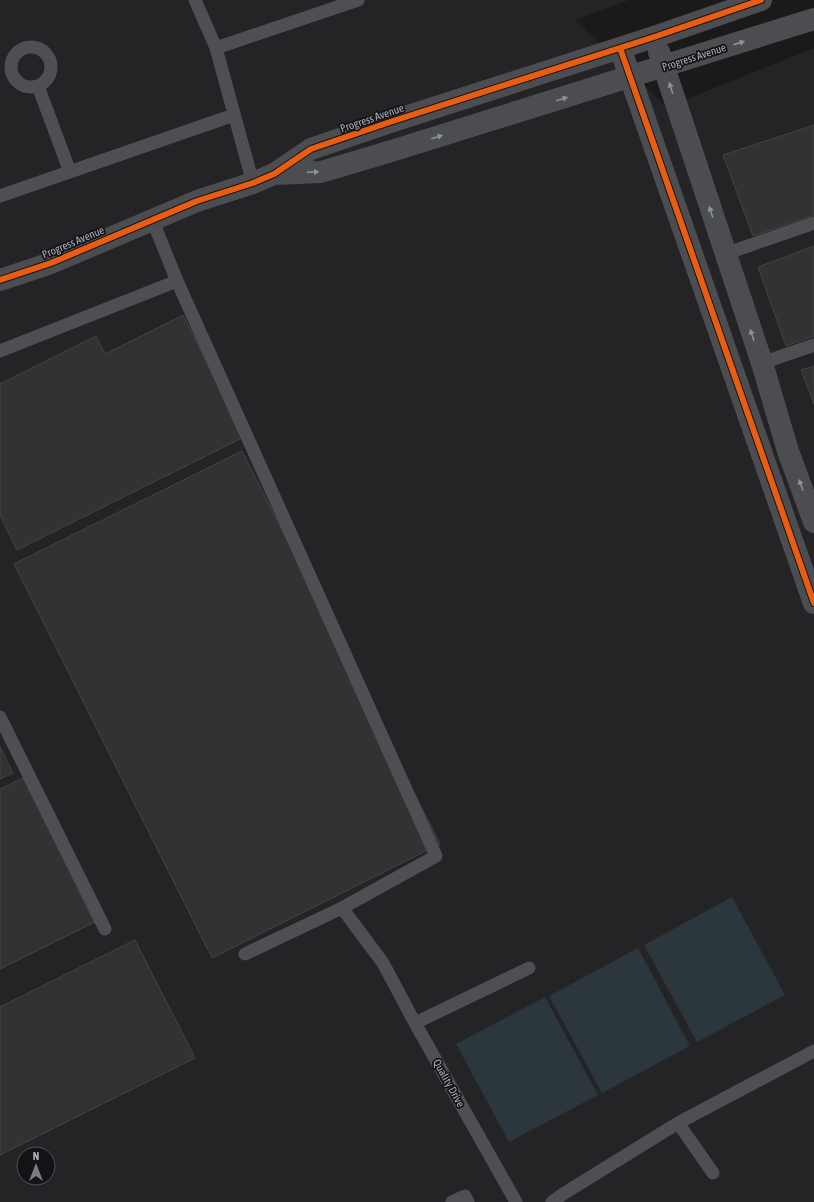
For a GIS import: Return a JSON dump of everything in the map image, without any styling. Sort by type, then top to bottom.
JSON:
[{"type":"street","name":"Progress Avenue","points":[[0,280],[51,262],[197,201],[253,183],[274,174],[312,149],[390,122],[654,37],[761,0]]},
{"type":"street","name":"Progress Avenue","points":[[274,174],[321,172],[814,19]]},
{"type":"street","points":[[654,37],[762,363],[788,451],[814,522]]},
{"type":"street","points":[[620,48],[814,603]]},
{"type":"lane","points":[[195,0],[216,48],[253,183]]},
{"type":"lane","points":[[216,48],[358,0]]},
{"type":"lane","points":[[38,86],[70,172]]},
{"type":"lane","points":[[0,196],[234,115]]},
{"type":"lane","points":[[152,219],[177,281],[436,856],[342,908],[245,954]]},
{"type":"lane","points":[[725,254],[814,223]]},
{"type":"lane","points":[[0,351],[177,281]]},
{"type":"lane","points":[[762,363],[814,345]]},
{"type":"lane","points":[[0,718],[105,929]]},
{"type":"lane","name":"Quality Drive","points":[[342,908],[383,963],[415,1023],[516,1202]]},
{"type":"lane","points":[[415,1023],[529,968]]},
{"type":"lane","points":[[552,1202],[678,1123],[814,1051]]},
{"type":"lane","points":[[678,1123],[713,1173]]},
{"type":"lane","points":[[452,1202],[465,1196],[468,1202]]},
{"type":"shaded area","points":[[0,0],[629,0],[575,20],[667,107],[814,48],[814,1202],[0,1202]]},
{"type":"shaded area","points":[[732,897],[785,995],[697,1042],[644,945]]},
{"type":"shaded area","points":[[638,948],[690,1046],[602,1093],[549,996]]},
{"type":"shaded area","points":[[545,997],[598,1095],[509,1142],[456,1044]]},
{"type":"building","points":[[814,125],[814,215],[753,236],[723,155]]},
{"type":"building","points":[[814,246],[814,336],[786,346],[758,267]]},
{"type":"building","points":[[183,315],[244,437],[17,550],[0,515],[0,384],[96,336],[105,354]]},
{"type":"building","points":[[814,366],[814,404],[801,370]]},
{"type":"building","points":[[242,451],[440,844],[212,958],[14,564]]},
{"type":"building","points":[[0,747],[13,773],[0,779]]},
{"type":"building","points":[[23,778],[95,922],[0,969],[0,789]]},
{"type":"building","points":[[135,940],[195,1058],[0,1155],[0,1007]]},
{"type":"cycle path","points":[[0,280],[51,263],[197,201],[253,183],[274,174],[311,149],[654,37],[761,0]]},
{"type":"cycle path","points":[[620,48],[814,603]]}]
